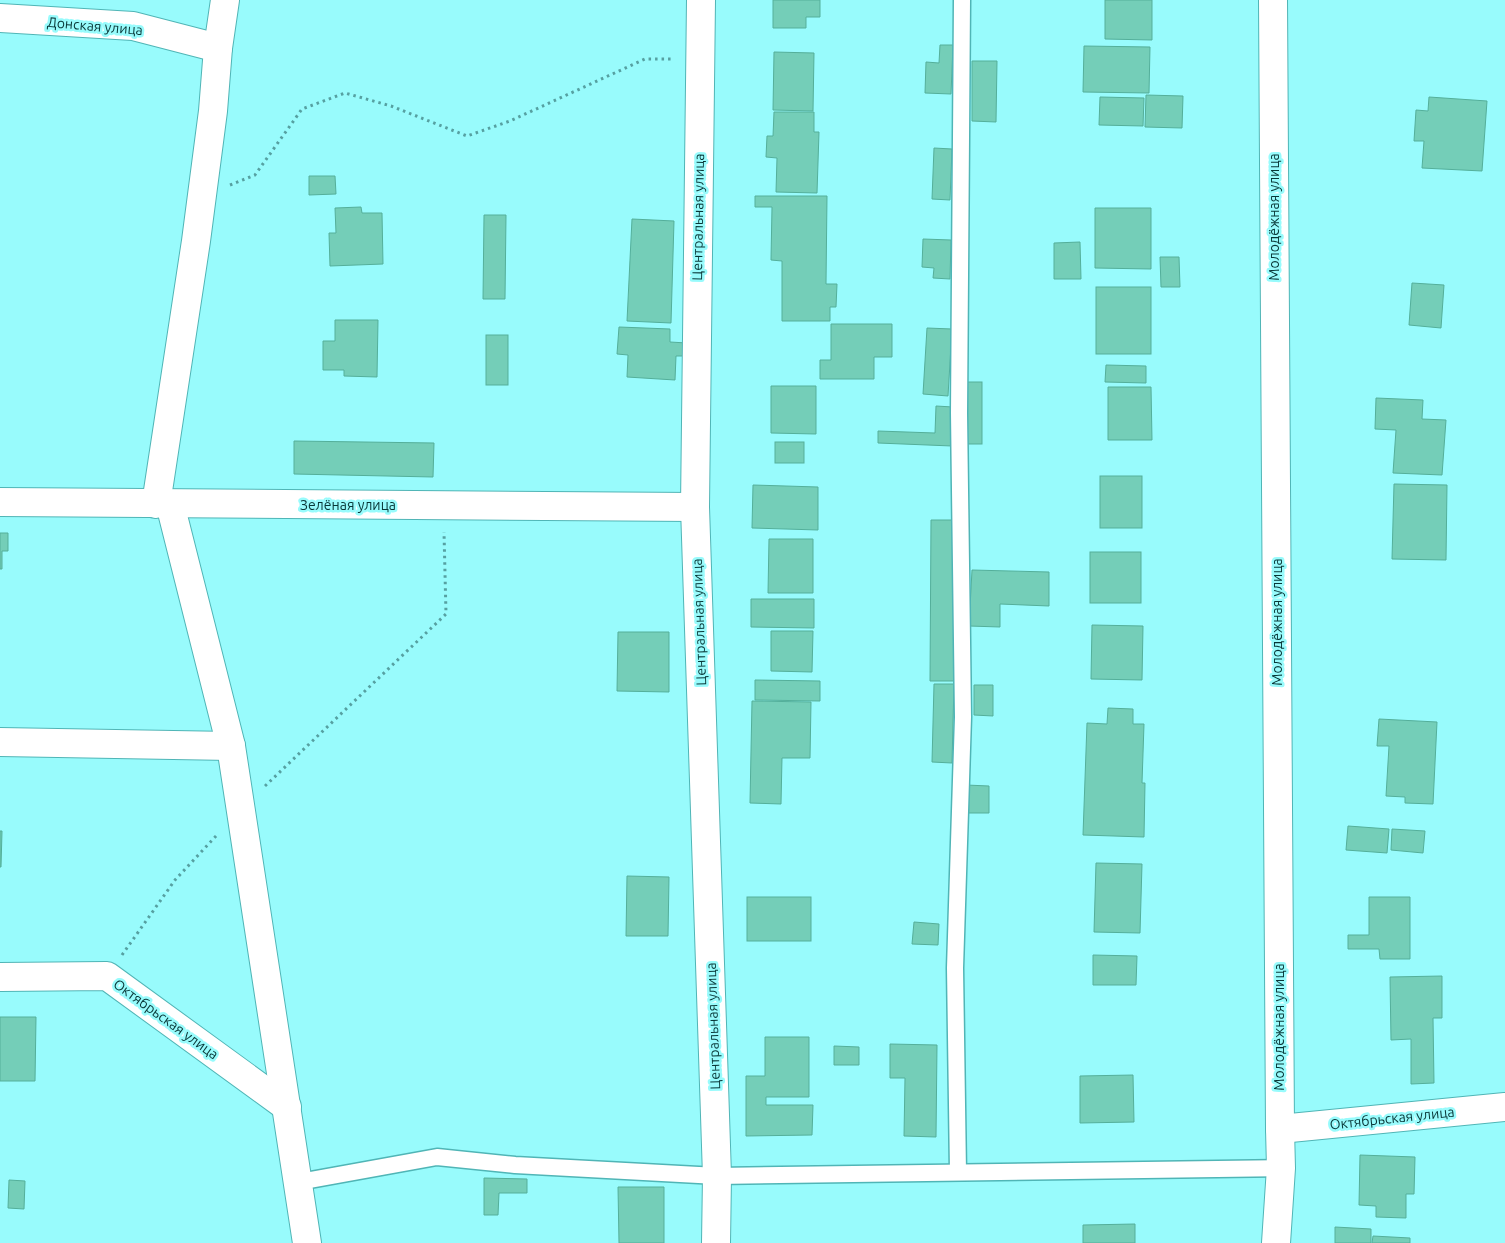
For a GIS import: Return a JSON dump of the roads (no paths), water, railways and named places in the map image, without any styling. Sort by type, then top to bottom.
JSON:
[{"type":"street","points":[[226,0],[218,48],[213,111],[163,504],[231,746],[307,1243]]},
{"type":"street","name":"Центральная улица","points":[[701,0],[696,507],[717,1176],[716,1243]]},
{"type":"street","name":"Молодёжная улица","points":[[1273,0],[1281,1168],[1276,1243]]},
{"type":"street","name":"Донская улица","points":[[0,18],[133,26],[218,48]]},
{"type":"street","name":"Зелёная улица","points":[[0,502],[696,507]]},
{"type":"street","points":[[0,742],[231,746]]},
{"type":"street","name":"Октябрьская улица","points":[[0,977],[107,976],[287,1107]]},
{"type":"street","name":"Октябрьская улица","points":[[1280,1129],[1505,1107]]},
{"type":"lane","points":[[958,1172],[956,968],[963,717],[959,413],[962,0]]},
{"type":"lane","points":[[299,1182],[437,1156],[515,1165],[717,1176],[1281,1168]]}]
